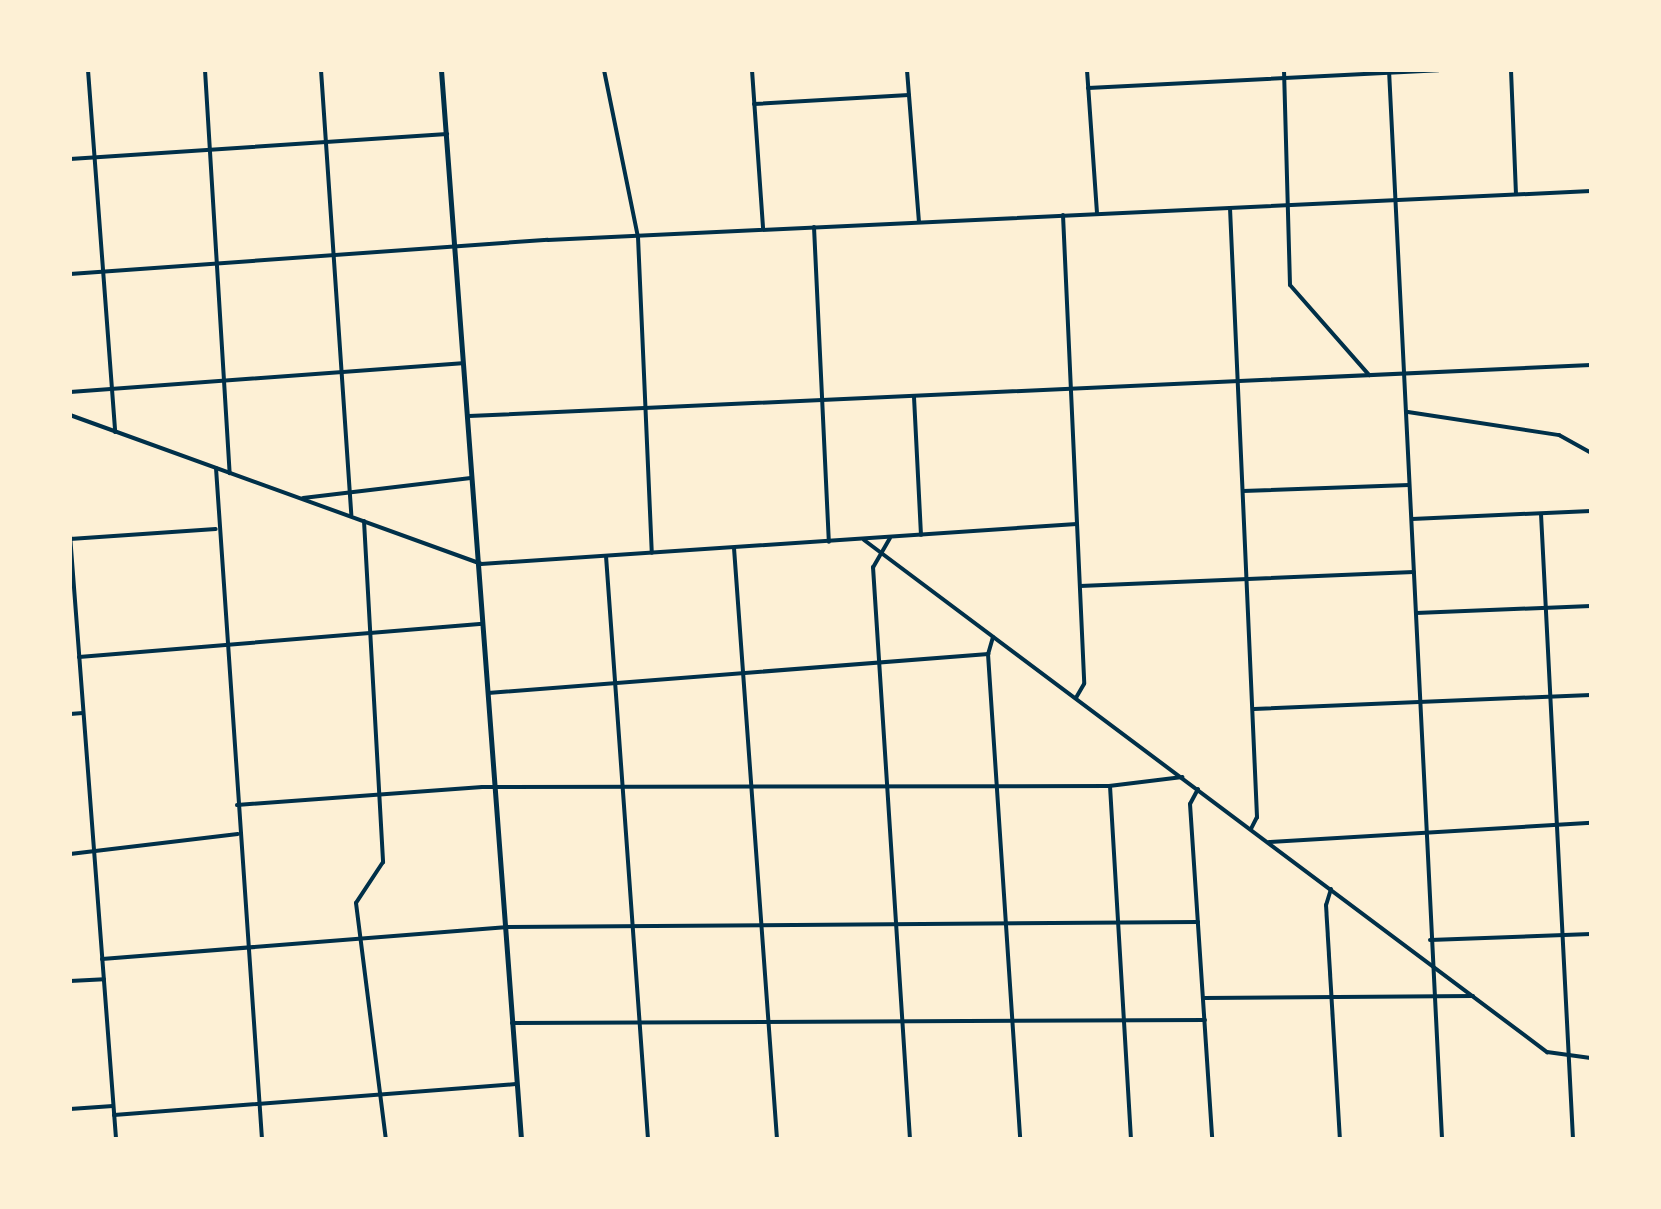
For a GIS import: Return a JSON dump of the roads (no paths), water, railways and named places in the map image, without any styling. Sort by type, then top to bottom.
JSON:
[{"type":"main road","points":[[441,70],[481,564],[494,787],[521,1139]]},
{"type":"street","points":[[88,70],[115,432]]},
{"type":"street","points":[[205,70],[230,473]]},
{"type":"street","points":[[321,70],[351,515]]},
{"type":"street","points":[[604,70],[638,237],[652,553]]},
{"type":"street","points":[[752,70],[763,228]]},
{"type":"street","points":[[907,70],[919,222]]},
{"type":"street","points":[[1087,70],[1097,213]]},
{"type":"street","points":[[1284,70],[1285,207],[1292,290],[1369,375]]},
{"type":"street","points":[[1088,88],[1439,70]]},
{"type":"street","points":[[1511,70],[1516,194]]},
{"type":"street","points":[[1389,71],[1430,962],[1442,1139]]},
{"type":"street","points":[[754,104],[909,95]]},
{"type":"street","points":[[70,159],[447,134]]},
{"type":"street","points":[[70,274],[763,228],[1591,191]]},
{"type":"street","points":[[1230,208],[1257,817],[1251,829]]},
{"type":"street","points":[[1063,215],[1084,684],[1076,698]]},
{"type":"street","points":[[814,227],[829,542]]},
{"type":"street","points":[[70,392],[465,363]]},
{"type":"street","points":[[469,416],[1591,365]]},
{"type":"street","points":[[914,397],[921,535]]},
{"type":"street","points":[[1407,412],[1559,435],[1591,453]]},
{"type":"street","points":[[70,415],[481,564],[1077,524]]},
{"type":"street","points":[[216,468],[216,529],[262,1139]]},
{"type":"street","points":[[303,498],[347,488],[473,478]]},
{"type":"street","points":[[1243,491],[1409,485]]},
{"type":"street","points":[[1412,519],[1591,511]]},
{"type":"street","points":[[1541,514],[1559,935],[1573,1139]]},
{"type":"street","points":[[364,521],[367,633],[383,862],[356,897],[386,1139]]},
{"type":"street","points":[[116,1139],[96,848],[73,619],[70,537],[216,529]]},
{"type":"street","points":[[890,538],[879,552],[873,567],[910,1139]]},
{"type":"street","points":[[864,540],[1476,996],[1568,1060],[1591,1058]]},
{"type":"street","points":[[734,548],[777,1139]]},
{"type":"street","points":[[606,556],[648,1139]]},
{"type":"street","points":[[1080,586],[1414,572]]},
{"type":"street","points":[[1416,613],[1591,606]]},
{"type":"street","points":[[79,657],[483,624]]},
{"type":"street","points":[[993,637],[988,654],[1020,1139]]},
{"type":"street","points":[[488,693],[988,654]]},
{"type":"street","points":[[1253,709],[1591,695]]},
{"type":"street","points":[[70,714],[83,713]]},
{"type":"street","points":[[237,805],[494,787],[1109,786],[1182,777]]},
{"type":"street","points":[[1109,786],[1131,1139]]},
{"type":"street","points":[[1198,789],[1190,804],[1212,1139]]},
{"type":"street","points":[[1269,842],[1591,823]]},
{"type":"street","points":[[70,854],[96,848],[238,834]]},
{"type":"street","points":[[1331,889],[1331,998],[1340,1139]]},
{"type":"street","points":[[102,959],[505,927],[1198,922]]},
{"type":"street","points":[[1430,940],[1591,934]]},
{"type":"street","points":[[70,981],[104,979]]},
{"type":"street","points":[[1204,998],[1476,996]]},
{"type":"street","points":[[512,1023],[1205,1020]]},
{"type":"street","points":[[114,1115],[516,1084]]},
{"type":"street","points":[[70,1109],[113,1106]]}]
